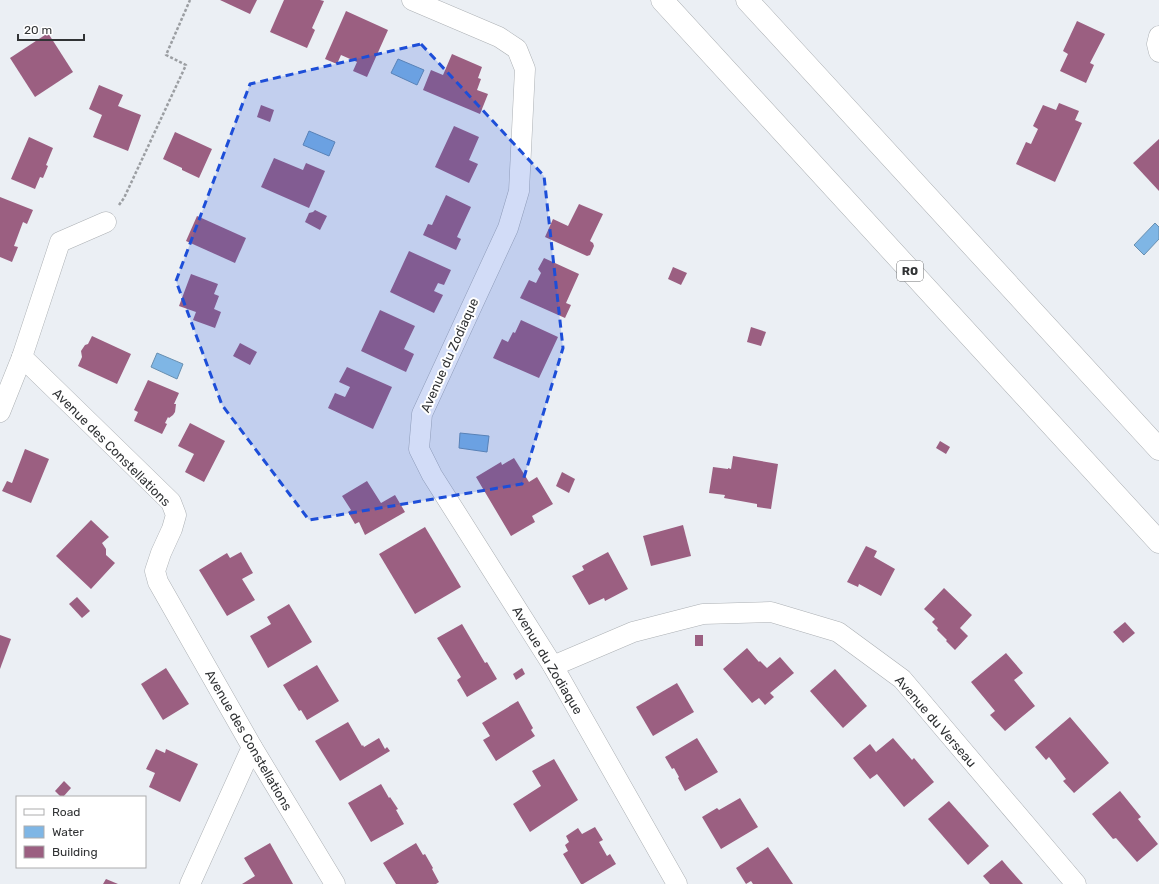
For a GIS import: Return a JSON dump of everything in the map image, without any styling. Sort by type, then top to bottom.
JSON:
[{"type":"highway","name":"R0","points":[[662,0],[1159,542]]},
{"type":"highway","points":[[747,0],[1159,449]]},
{"type":"street","name":"Avenue du Zodiaque","points":[[412,0],[499,38],[517,49],[525,69],[519,191],[508,228],[422,414],[419,449],[432,475],[553,666],[677,884]]},
{"type":"street","points":[[1159,36],[1157,44],[1159,52]]},
{"type":"street","points":[[0,412],[22,357],[60,242],[106,222]]},
{"type":"street","name":"Avenue des Constellations","points":[[22,357],[171,502],[176,515],[155,571],[158,582],[252,747],[335,884]]},
{"type":"street","name":"Avenue du Verseau","points":[[553,666],[633,632],[703,614],[771,612],[838,632],[902,679],[1076,884]]},
{"type":"street","points":[[190,884],[252,747]]},
{"type":"path","points":[[131,184],[186,65],[166,55],[190,0]]},
{"type":"highlighted area","points":[[421,44],[544,176],[563,348],[522,484],[309,520],[222,405],[176,281],[250,84]]},
{"type":"water","points":[[398,59],[424,70],[417,85],[391,73]]},
{"type":"water","points":[[309,131],[335,142],[329,156],[303,145]]},
{"type":"water","points":[[1155,223],[1159,227],[1159,239],[1144,255],[1134,245]]},
{"type":"water","points":[[157,353],[183,364],[177,379],[151,367]]},
{"type":"water","points":[[460,433],[489,436],[487,452],[459,448]]},
{"type":"building","points":[[220,0],[257,0],[250,14]]},
{"type":"building","points":[[284,0],[324,1],[312,28],[315,30],[307,48],[270,32]]},
{"type":"building","points":[[346,11],[388,30],[367,77],[353,71],[357,62],[341,55],[337,64],[325,59]]},
{"type":"building","points":[[1077,21],[1105,34],[1090,63],[1094,65],[1086,83],[1060,71],[1068,54],[1063,51]]},
{"type":"building","points":[[48,33],[73,72],[35,97],[10,58]]},
{"type":"building","points":[[452,54],[482,67],[478,78],[481,79],[477,90],[488,94],[480,114],[423,90],[431,70],[443,75]]},
{"type":"building","points":[[99,85],[123,95],[118,106],[141,115],[128,151],[93,137],[102,115],[89,109]]},
{"type":"building","points":[[1059,103],[1079,111],[1075,120],[1082,123],[1055,182],[1016,164],[1026,142],[1031,144],[1038,129],[1033,126],[1043,105],[1056,110]]},
{"type":"building","points":[[261,105],[274,110],[270,122],[257,117]]},
{"type":"building","points":[[454,126],[479,137],[469,160],[478,164],[469,183],[435,167]]},
{"type":"building","points":[[175,132],[212,149],[199,178],[163,159]]},
{"type":"building","points":[[29,137],[53,148],[46,165],[48,166],[43,178],[40,177],[35,189],[11,179]]},
{"type":"building","points":[[1159,139],[1159,191],[1133,163]]},
{"type":"building","points":[[274,158],[303,170],[306,163],[325,171],[309,208],[261,187]]},
{"type":"building","points":[[446,195],[471,207],[457,237],[461,239],[456,250],[423,235],[428,224],[432,225]]},
{"type":"building","points":[[0,197],[33,210],[27,224],[23,222],[14,246],[18,247],[12,262],[0,257]]},
{"type":"building","points":[[579,204],[603,214],[590,241],[594,246],[590,255],[587,256],[545,237],[553,219],[568,226]]},
{"type":"building","points":[[315,210],[327,216],[320,230],[305,222],[309,213]]},
{"type":"building","points":[[197,216],[246,238],[235,263],[186,241]]},
{"type":"building","points":[[409,251],[451,270],[444,285],[438,283],[434,291],[443,295],[434,313],[390,292]]},
{"type":"building","points":[[544,258],[579,274],[566,303],[571,305],[565,318],[520,298],[529,280],[536,283],[541,273],[538,269]]},
{"type":"building","points":[[673,267],[687,273],[681,285],[668,279]]},
{"type":"building","points":[[191,274],[218,284],[214,294],[219,296],[214,309],[221,312],[215,328],[193,320],[196,312],[179,306]]},
{"type":"building","points":[[380,310],[415,326],[404,349],[414,354],[406,372],[361,351]]},
{"type":"building","points":[[521,320],[558,337],[539,378],[493,358],[502,339],[508,342],[513,332],[515,333]]},
{"type":"building","points":[[751,327],[766,332],[761,346],[747,342]]},
{"type":"building","points":[[92,336],[131,354],[117,384],[78,366],[82,357],[81,351],[85,345],[88,344]]},
{"type":"building","points":[[240,343],[257,352],[250,365],[233,356]]},
{"type":"building","points":[[347,367],[392,387],[373,429],[328,408],[335,393],[345,397],[350,387],[339,382]]},
{"type":"building","points":[[148,380],[179,393],[174,404],[176,404],[175,412],[169,418],[168,417],[165,423],[167,424],[162,434],[134,421],[138,412],[134,410]]},
{"type":"building","points":[[190,423],[225,441],[204,482],[185,472],[194,454],[178,446]]},
{"type":"building","points":[[940,441],[950,447],[946,454],[936,448]]},
{"type":"building","points":[[25,449],[49,459],[31,503],[2,491],[7,481],[12,483]]},
{"type":"building","points":[[733,456],[778,464],[771,509],[757,507],[757,504],[724,498],[725,495],[709,493],[713,467],[731,469]]},
{"type":"building","points":[[514,458],[529,482],[537,477],[553,504],[532,516],[535,522],[511,536],[476,477],[501,462],[502,465]]},
{"type":"building","points":[[562,472],[575,479],[569,493],[556,486]]},
{"type":"building","points":[[367,481],[381,503],[395,495],[405,512],[365,535],[359,522],[355,524],[348,512],[351,510],[342,496]]},
{"type":"building","points":[[91,520],[109,537],[102,543],[106,549],[106,555],[115,563],[91,589],[56,556]]},
{"type":"building","points":[[683,525],[691,556],[651,566],[643,536]]},
{"type":"building","points":[[425,527],[461,587],[415,614],[379,554]]},
{"type":"building","points":[[866,546],[877,551],[874,557],[895,569],[881,596],[859,584],[858,587],[847,582]]},
{"type":"building","points":[[241,552],[253,573],[242,579],[255,600],[227,616],[199,570],[227,553],[230,558]]},
{"type":"building","points":[[608,552],[628,589],[605,601],[604,598],[589,605],[572,576],[584,570],[582,566]]},
{"type":"building","points":[[944,588],[972,615],[960,628],[968,636],[955,650],[937,630],[938,628],[932,622],[935,619],[924,609]]},
{"type":"building","points":[[77,597],[90,611],[82,618],[69,604]]},
{"type":"building","points":[[289,604],[312,642],[268,668],[250,636],[271,624],[267,617]]},
{"type":"building","points":[[1125,622],[1135,633],[1123,643],[1113,632]]},
{"type":"building","points":[[462,624],[485,663],[487,662],[497,679],[467,697],[457,680],[461,677],[437,638]]},
{"type":"building","points":[[0,635],[11,639],[0,669]]},
{"type":"building","points":[[695,635],[703,635],[703,646],[695,646]]},
{"type":"building","points":[[747,648],[759,662],[760,661],[767,668],[780,657],[794,673],[770,693],[774,697],[765,705],[759,698],[752,703],[723,669]]},
{"type":"building","points":[[1006,653],[1023,673],[1014,680],[1035,706],[1005,731],[990,715],[995,711],[971,682]]},
{"type":"building","points":[[317,665],[339,701],[307,720],[301,710],[299,711],[283,685]]},
{"type":"building","points":[[166,668],[189,704],[163,720],[141,684]]},
{"type":"building","points":[[522,668],[525,674],[516,680],[513,674]]},
{"type":"building","points":[[835,669],[867,706],[843,728],[810,691]]},
{"type":"building","points":[[677,683],[694,712],[653,736],[636,707]]},
{"type":"building","points":[[518,701],[533,728],[531,730],[535,736],[496,761],[483,740],[490,736],[482,723]]},
{"type":"building","points":[[1070,717],[1109,763],[1074,793],[1063,781],[1066,779],[1049,757],[1046,760],[1035,747]]},
{"type":"building","points":[[348,722],[362,746],[363,745],[364,747],[379,738],[385,749],[387,747],[390,751],[340,781],[315,741]]},
{"type":"building","points":[[697,738],[718,772],[685,791],[674,768],[672,769],[665,757]]},
{"type":"building","points":[[893,738],[912,760],[914,758],[934,782],[904,807],[877,774],[870,779],[853,758],[870,744],[876,752]]},
{"type":"building","points":[[156,749],[165,753],[166,749],[198,764],[180,802],[149,787],[155,773],[146,769]]},
{"type":"building","points":[[554,759],[578,800],[530,832],[513,804],[541,786],[532,771]]},
{"type":"building","points":[[64,781],[71,788],[64,796],[60,796],[55,791]]},
{"type":"building","points":[[381,784],[389,798],[390,797],[398,809],[396,810],[404,824],[371,842],[348,803]]},
{"type":"building","points":[[1120,791],[1141,817],[1138,819],[1158,844],[1137,862],[1116,838],[1113,839],[1092,814]]},
{"type":"building","points":[[740,798],[758,827],[721,849],[702,817],[717,808],[719,810]]},
{"type":"building","points":[[949,801],[989,846],[968,865],[928,819]]},
{"type":"building","points":[[595,827],[603,840],[599,842],[607,856],[610,854],[616,864],[581,884],[563,854],[568,851],[565,845],[569,842],[566,836],[578,828],[582,834]]},
{"type":"building","points":[[270,843],[293,884],[242,884],[255,876],[244,858]]},
{"type":"building","points":[[416,843],[423,855],[425,854],[439,882],[436,884],[396,884],[383,863]]},
{"type":"building","points":[[768,847],[793,884],[753,884],[751,881],[746,884],[736,868]]},
{"type":"building","points":[[1002,860],[1023,884],[990,884],[983,876]]},
{"type":"building","points":[[106,879],[118,884],[103,884]]}]
